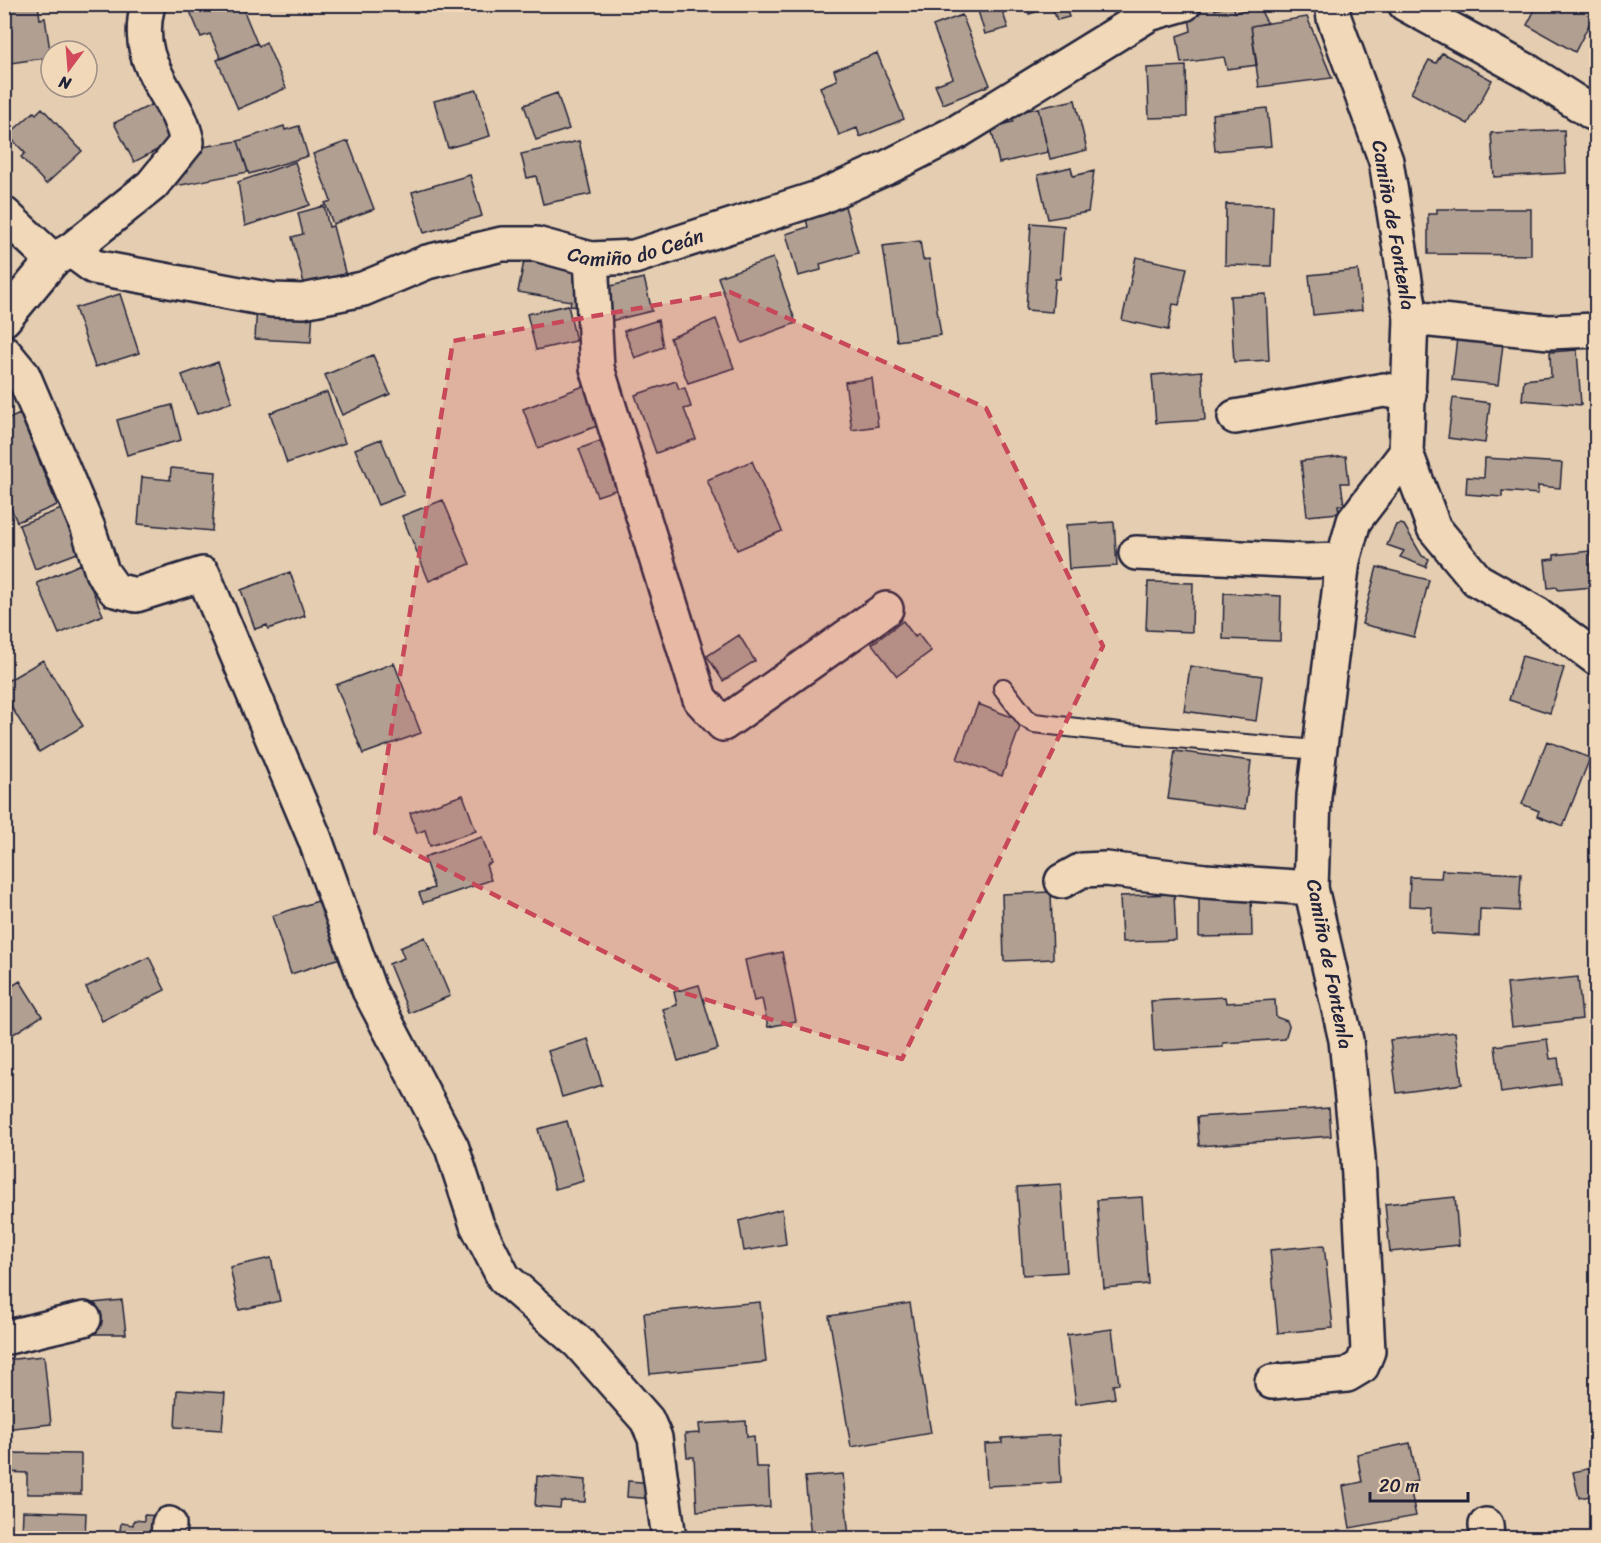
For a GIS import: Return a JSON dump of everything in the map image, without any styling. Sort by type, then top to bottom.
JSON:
[{"type":"street","points":[[4,320],[62,255],[152,185],[187,142],[185,131],[156,78],[145,45],[143,24],[148,4]]},
{"type":"street","name":"Camiño do Ceán","points":[[4,214],[62,255],[94,267],[272,300],[303,302],[363,289],[427,262],[502,244],[536,244],[591,259],[634,256],[831,192],[888,167],[957,132],[1149,14],[1184,4]]},
{"type":"street","name":"Camiño de Fontenla","points":[[1332,4],[1334,18],[1386,161],[1411,318],[1406,453],[1434,528],[1478,580],[1537,614],[1596,658]]},
{"type":"street","points":[[1405,4],[1529,72],[1596,115]]},
{"type":"street","points":[[591,259],[597,368],[700,699],[723,724],[886,609]]},
{"type":"street","points":[[1411,318],[1549,332],[1596,330]]},
{"type":"street","points":[[4,352],[23,375],[88,528],[102,572],[115,590],[136,595],[203,574],[315,839],[369,990],[452,1148],[477,1225],[504,1278],[579,1343],[647,1420],[656,1438],[669,1539]]},
{"type":"street","points":[[1235,417],[1384,390],[1409,394]]},
{"type":"street","name":"Camiño de Fontenla","points":[[1272,1382],[1347,1375],[1362,1366],[1368,1351],[1358,1158],[1346,1040],[1311,888],[1317,750],[1342,560],[1354,521],[1406,453]]},
{"type":"street","points":[[1136,553],[1306,561],[1342,560]]},
{"type":"street","points":[[1062,881],[1082,870],[1106,869],[1205,881],[1311,888]]},
{"type":"street","points":[[4,1338],[84,1319]]},
{"type":"lane","points":[[1003,688],[1026,718],[1034,723],[1128,734],[1317,750]]},
{"type":"highlighted area","points":[[730,292],[986,408],[1103,646],[902,1059],[684,993],[375,833],[453,341]]},
{"type":"building","points":[[38,4],[40,19],[45,18],[48,39],[39,39],[39,59],[4,64],[5,8]]},
{"type":"building","points":[[187,4],[241,4],[257,43],[221,59],[210,34],[201,37]]},
{"type":"building","points":[[976,4],[1000,4],[1008,28],[985,34]]},
{"type":"building","points":[[1026,4],[1065,4],[1069,17],[1057,20],[1052,7],[1029,14]]},
{"type":"building","points":[[1214,4],[1215,10],[1233,5],[1235,12],[1259,7],[1267,23],[1251,26],[1257,65],[1227,69],[1224,57],[1181,63],[1177,36],[1191,31],[1188,11]]},
{"type":"building","points":[[1538,4],[1586,4],[1596,11],[1575,52],[1527,25]]},
{"type":"building","points":[[962,15],[990,85],[943,104],[935,85],[953,78],[933,26]]},
{"type":"building","points":[[1307,17],[1332,78],[1259,87],[1251,26]]},
{"type":"building","points":[[266,42],[286,88],[238,109],[217,60],[257,43],[259,46]]},
{"type":"building","points":[[877,53],[904,119],[860,137],[857,128],[839,135],[820,87],[837,80],[834,70]]},
{"type":"building","points":[[1442,53],[1492,80],[1468,124],[1411,93],[1429,60],[1436,63]]},
{"type":"building","points":[[1186,66],[1187,117],[1149,118],[1147,68]]},
{"type":"building","points":[[477,90],[490,136],[448,148],[434,101]]},
{"type":"building","points":[[557,93],[569,129],[536,140],[524,105]]},
{"type":"building","points":[[161,100],[180,138],[134,162],[114,123]]},
{"type":"building","points":[[1075,100],[1087,150],[1050,159],[1038,108]]},
{"type":"building","points":[[42,108],[82,151],[46,184],[21,157],[25,153],[8,135],[34,112],[36,114]]},
{"type":"building","points":[[1038,108],[1048,152],[999,163],[991,127],[1013,122],[1011,114]]},
{"type":"building","points":[[1267,108],[1271,146],[1215,151],[1212,114]]},
{"type":"building","points":[[284,126],[285,130],[299,126],[308,156],[249,174],[238,141]]},
{"type":"building","points":[[1564,130],[1566,173],[1494,177],[1491,133]]},
{"type":"building","points":[[238,141],[248,172],[176,186],[174,181],[196,148]]},
{"type":"building","points":[[348,141],[374,209],[333,224],[325,203],[331,201],[313,154]]},
{"type":"building","points":[[579,141],[591,194],[543,204],[536,176],[527,178],[521,154]]},
{"type":"building","points":[[295,162],[310,205],[245,226],[238,182]]},
{"type":"building","points":[[1071,167],[1073,176],[1094,171],[1088,212],[1048,219],[1038,175]]},
{"type":"building","points":[[470,175],[482,216],[424,233],[412,192]]},
{"type":"building","points":[[844,203],[858,253],[820,264],[821,270],[798,276],[786,234],[808,227],[805,215]]},
{"type":"building","points":[[1226,204],[1273,205],[1271,266],[1225,265]]},
{"type":"building","points":[[324,206],[329,227],[333,226],[346,276],[305,287],[292,237],[303,234],[298,213]]},
{"type":"building","points":[[1437,209],[1531,209],[1531,255],[1428,254],[1428,214],[1437,214]]},
{"type":"building","points":[[1031,223],[1064,226],[1060,279],[1055,279],[1052,312],[1026,310]]},
{"type":"building","points":[[920,241],[923,260],[929,259],[941,335],[897,341],[883,246]]},
{"type":"building","points":[[525,256],[583,267],[586,308],[570,306],[571,301],[518,292]]},
{"type":"building","points":[[1136,257],[1187,268],[1179,305],[1173,304],[1168,330],[1122,320]]},
{"type":"building","points":[[773,258],[796,323],[742,343],[718,277]]},
{"type":"building","points":[[1358,270],[1362,310],[1313,315],[1309,275]]},
{"type":"building","points":[[644,278],[652,311],[610,321],[602,288]]},
{"type":"building","points":[[120,294],[139,353],[95,367],[75,308]]},
{"type":"building","points":[[1266,294],[1269,360],[1234,362],[1230,296]]},
{"type":"building","points":[[257,305],[313,308],[311,342],[255,339]]},
{"type":"building","points":[[568,305],[576,341],[536,350],[527,314]]},
{"type":"building","points":[[716,319],[734,368],[688,383],[670,338]]},
{"type":"building","points":[[658,320],[663,347],[635,358],[624,331]]},
{"type":"building","points":[[1457,338],[1503,344],[1498,385],[1452,380]]},
{"type":"building","points":[[1577,350],[1581,405],[1522,400],[1524,380],[1551,377],[1550,352]]},
{"type":"building","points":[[373,355],[390,394],[342,415],[325,375]]},
{"type":"building","points":[[218,362],[232,402],[197,414],[182,375]]},
{"type":"building","points":[[1202,371],[1205,420],[1156,423],[1152,375]]},
{"type":"building","points":[[872,378],[878,426],[852,430],[845,382]]},
{"type":"building","points":[[676,381],[679,389],[685,388],[691,407],[684,409],[696,439],[656,453],[635,395]]},
{"type":"building","points":[[589,384],[605,423],[538,448],[523,409]]},
{"type":"building","points":[[327,392],[345,443],[287,463],[270,413]]},
{"type":"building","points":[[1453,398],[1490,403],[1485,443],[1448,438]]},
{"type":"building","points":[[172,405],[181,440],[127,455],[117,420]]},
{"type":"building","points":[[20,414],[57,505],[17,522],[4,492],[4,421]]},
{"type":"building","points":[[381,439],[404,495],[378,505],[355,449]]},
{"type":"building","points":[[600,441],[618,489],[597,496],[579,449]]},
{"type":"building","points":[[1346,456],[1349,483],[1341,483],[1344,505],[1338,505],[1339,513],[1307,516],[1301,461]]},
{"type":"building","points":[[1485,458],[1562,463],[1560,488],[1538,486],[1538,494],[1502,491],[1502,497],[1466,494],[1467,477],[1484,478]]},
{"type":"building","points":[[752,461],[782,531],[737,550],[707,480]]},
{"type":"building","points":[[171,468],[216,472],[212,531],[138,524],[142,477],[170,480]]},
{"type":"building","points":[[443,500],[470,564],[429,581],[402,516]]},
{"type":"building","points":[[64,508],[80,552],[35,569],[19,525]]},
{"type":"building","points":[[1114,522],[1117,566],[1069,569],[1066,525]]},
{"type":"building","points":[[1396,525],[1404,525],[1422,556],[1429,559],[1426,567],[1400,557],[1404,551],[1387,545]]},
{"type":"building","points":[[1590,551],[1593,587],[1558,590],[1557,587],[1548,588],[1545,560],[1554,559],[1554,555]]},
{"type":"building","points":[[81,564],[103,615],[59,634],[37,583]]},
{"type":"building","points":[[1377,567],[1429,580],[1414,637],[1362,624]]},
{"type":"building","points":[[290,572],[305,616],[268,629],[267,625],[255,629],[241,590]]},
{"type":"building","points":[[1148,582],[1193,583],[1192,632],[1146,630]]},
{"type":"building","points":[[1224,593],[1281,596],[1280,641],[1223,639]]},
{"type":"building","points":[[903,621],[915,637],[918,634],[931,651],[897,676],[872,644]]},
{"type":"building","points":[[739,635],[755,661],[723,681],[707,656]]},
{"type":"building","points":[[1522,656],[1564,668],[1550,713],[1509,700]]},
{"type":"building","points":[[43,660],[83,726],[39,752],[4,695],[4,683]]},
{"type":"building","points":[[394,663],[421,733],[363,754],[336,685]]},
{"type":"building","points":[[1190,666],[1262,676],[1256,721],[1184,711]]},
{"type":"building","points":[[978,704],[1022,721],[1002,776],[957,759]]},
{"type":"building","points":[[1547,741],[1590,758],[1563,826],[1537,816],[1539,811],[1522,804]]},
{"type":"building","points":[[1175,751],[1251,761],[1245,809],[1168,799]]},
{"type":"building","points":[[463,795],[476,831],[430,846],[425,830],[417,833],[410,813]]},
{"type":"building","points":[[482,837],[491,863],[486,865],[491,880],[423,903],[419,893],[434,888],[424,857]]},
{"type":"building","points":[[1442,870],[1521,874],[1519,911],[1480,909],[1479,936],[1431,933],[1432,907],[1409,906],[1410,877],[1441,878]]},
{"type":"building","points":[[1051,892],[1053,959],[1004,961],[1002,894]]},
{"type":"building","points":[[1174,894],[1176,940],[1122,942],[1120,896]]},
{"type":"building","points":[[1251,894],[1252,936],[1199,937],[1199,896]]},
{"type":"building","points":[[321,900],[340,958],[291,974],[272,916]]},
{"type":"building","points":[[425,937],[450,996],[409,1013],[389,964],[404,958],[400,948]]},
{"type":"building","points":[[782,952],[796,1021],[768,1027],[762,999],[754,1001],[745,960]]},
{"type":"building","points":[[149,957],[165,990],[102,1021],[86,987]]},
{"type":"building","points":[[1578,977],[1582,1019],[1512,1027],[1507,984]]},
{"type":"building","points":[[20,981],[42,1016],[4,1040],[4,991]]},
{"type":"building","points":[[699,985],[718,1049],[678,1061],[663,1009],[677,1005],[674,992]]},
{"type":"building","points":[[1225,997],[1226,1003],[1275,1000],[1276,1017],[1287,1021],[1289,1026],[1285,1039],[1223,1043],[1223,1047],[1154,1051],[1151,1001]]},
{"type":"building","points":[[1455,1032],[1462,1084],[1397,1093],[1390,1040]]},
{"type":"building","points":[[588,1039],[602,1085],[562,1097],[548,1051]]},
{"type":"building","points":[[1547,1039],[1550,1059],[1558,1058],[1561,1084],[1501,1093],[1495,1046]]},
{"type":"building","points":[[1329,1108],[1331,1136],[1199,1146],[1197,1117]]},
{"type":"building","points":[[567,1121],[584,1181],[555,1189],[538,1129]]},
{"type":"building","points":[[1061,1184],[1067,1272],[1023,1275],[1017,1187]]},
{"type":"building","points":[[1142,1197],[1148,1284],[1104,1288],[1097,1200]]},
{"type":"building","points":[[1455,1197],[1459,1245],[1390,1252],[1385,1204]]},
{"type":"building","points":[[782,1209],[786,1244],[744,1251],[739,1221]]},
{"type":"building","points":[[1324,1245],[1333,1328],[1278,1333],[1270,1250]]},
{"type":"building","points":[[271,1258],[280,1301],[239,1310],[230,1267]]},
{"type":"building","points":[[122,1300],[126,1334],[92,1334],[93,1303]]},
{"type":"building","points":[[760,1302],[766,1362],[650,1374],[644,1313]]},
{"type":"building","points":[[910,1303],[931,1433],[851,1447],[829,1316]]},
{"type":"building","points":[[1112,1329],[1119,1384],[1113,1385],[1115,1398],[1076,1404],[1067,1335]]},
{"type":"building","points":[[44,1356],[51,1424],[4,1429],[4,1360]]},
{"type":"building","points":[[177,1390],[225,1393],[222,1430],[175,1427]]},
{"type":"building","points":[[746,1421],[747,1437],[754,1436],[756,1467],[768,1467],[770,1507],[697,1511],[694,1457],[687,1457],[685,1434],[700,1433],[699,1424]]},
{"type":"building","points":[[1059,1435],[1061,1482],[987,1486],[985,1444],[1002,1443],[1002,1438]]},
{"type":"building","points":[[1410,1443],[1418,1481],[1409,1483],[1416,1516],[1350,1528],[1343,1486],[1362,1482],[1357,1454]]},
{"type":"building","points":[[8,1453],[81,1454],[81,1494],[27,1494],[27,1473],[7,1472]]},
{"type":"building","points":[[1596,1467],[1596,1495],[1579,1498],[1573,1472]]},
{"type":"building","points":[[843,1474],[849,1538],[811,1538],[805,1477]]},
{"type":"building","points":[[537,1476],[586,1480],[585,1502],[561,1501],[560,1508],[535,1506]]},
{"type":"building","points":[[628,1481],[655,1483],[654,1499],[627,1497]]},
{"type":"building","points":[[23,1511],[86,1513],[85,1538],[22,1538]]},
{"type":"building","points":[[144,1515],[162,1516],[159,1538],[119,1538],[121,1523],[133,1525],[134,1520],[144,1521]]}]
